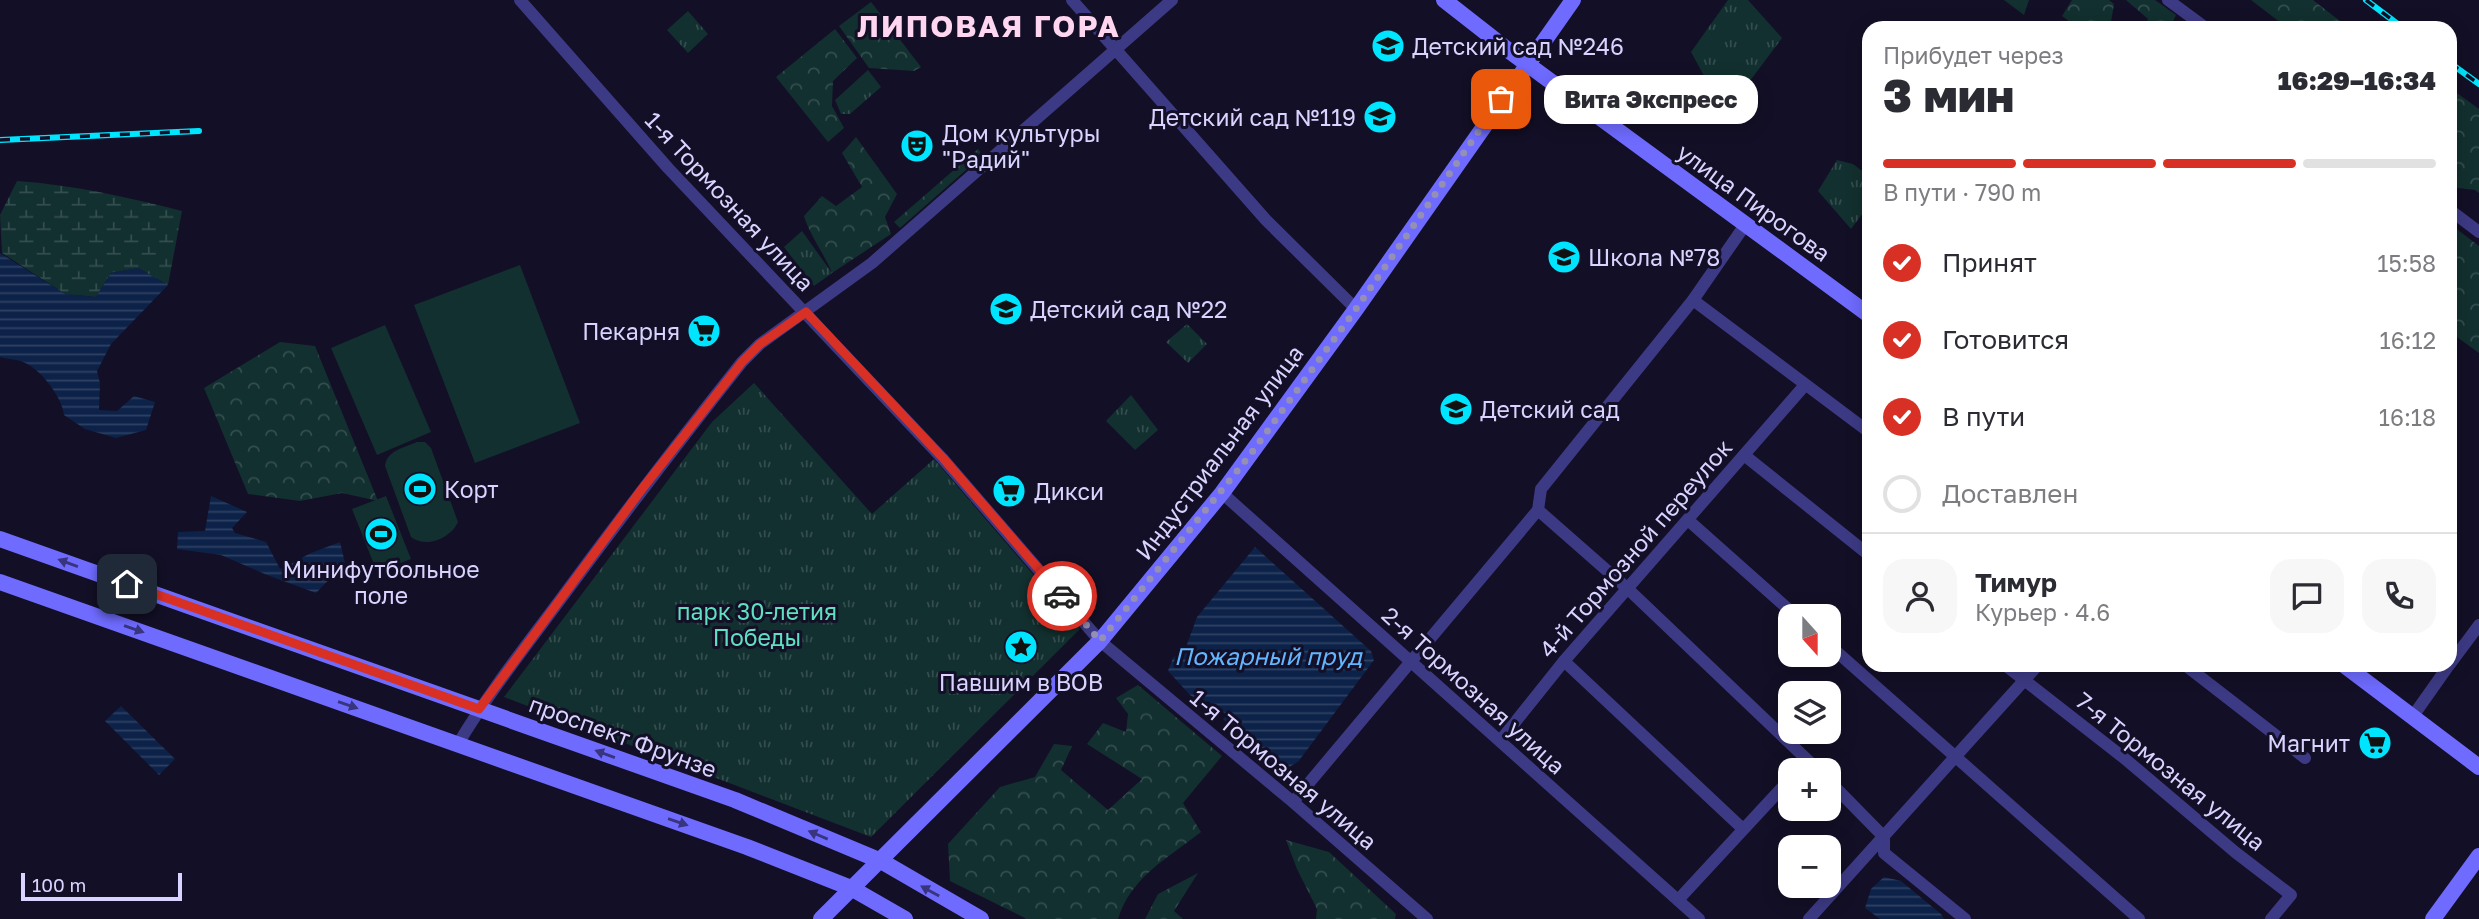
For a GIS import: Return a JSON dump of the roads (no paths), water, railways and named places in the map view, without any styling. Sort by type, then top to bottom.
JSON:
[{"type":"main road","name":"улица Пирогова","points":[[1444,0],[1862,310]]},
{"type":"main road","name":"Индустриальная улица","points":[[821,919],[1100,641],[1222,493],[1356,309],[1573,0]]},
{"type":"main road","name":"проспект Фрунзе","points":[[0,539],[735,800],[881,861],[981,919]]},
{"type":"main road","points":[[0,582],[747,846],[850,888],[905,919]]},
{"type":"main road","points":[[2353,672],[2479,766]]},
{"type":"main road","points":[[2433,919],[2479,856]]},
{"type":"street","name":"1-я Тормозная улица","points":[[520,0],[668,169],[943,458],[1100,641],[1293,802],[1427,919]]},
{"type":"street","points":[[1072,0],[1266,220],[1356,309]]},
{"type":"street","points":[[458,744],[479,709],[642,489],[742,362],[760,344],[872,263],[1172,0]]},
{"type":"street","points":[[2168,0],[2196,21]]},
{"type":"street","points":[[2457,215],[2479,232]]},
{"type":"street","points":[[1293,802],[1538,510],[1541,489],[1693,300],[1745,225]]},
{"type":"street","points":[[1693,300],[1862,427]]},
{"type":"street","name":"4-й Тормозной переулок","points":[[1500,741],[1564,662],[1805,385]]},
{"type":"street","points":[[1744,455],[1862,549]]},
{"type":"street","name":"2-я Тормозная улица","points":[[1222,493],[1699,919]]},
{"type":"street","points":[[1538,510],[1628,589],[1806,758]]},
{"type":"street","points":[[1688,520],[1782,604]]},
{"type":"street","points":[[2457,655],[2479,625]]},
{"type":"street","points":[[1841,656],[2139,919]]},
{"type":"street","points":[[1564,662],[1743,829]]},
{"type":"street","name":"7-я Тормозная улица","points":[[2014,672],[2291,895],[2271,919]]},
{"type":"street","points":[[1809,919],[2031,672]]},
{"type":"street","points":[[2194,672],[2305,758]]},
{"type":"street","points":[[2413,716],[2445,672]]},
{"type":"street","points":[[1678,900],[1778,792]]},
{"type":"street","points":[[1841,793],[1884,837],[1884,853],[1965,919]]},
{"type":"water","points":[[0,253],[65,294],[96,297],[111,273],[138,268],[168,285],[111,344],[97,371],[100,383],[99,410],[117,411],[134,396],[155,402],[146,430],[116,438],[85,429],[64,415],[55,392],[37,371],[23,362],[0,357]]},
{"type":"water","points":[[211,496],[247,512],[232,528],[235,533],[266,542],[280,569],[340,542],[345,563],[316,593],[221,555],[177,549],[178,532],[205,531]]},
{"type":"water","name":"Пожарный пруд","points":[[1255,547],[1371,651],[1374,660],[1298,762],[1282,771],[1223,719],[1227,715],[1208,701],[1204,704],[1190,695],[1168,671],[1173,658],[1186,647],[1197,617]]},
{"type":"water","points":[[121,706],[175,759],[159,775],[105,721]]},
{"type":"water","points":[[1884,877],[1901,881],[1944,919],[1880,919],[1865,908],[1871,889]]},
{"type":"railway","points":[[2366,0],[2394,21]]},
{"type":"railway","points":[[2457,68],[2479,84]]},
{"type":"railway","points":[[0,140],[199,131]]},
{"type":"place","name":"Детский сад №246","points":[[1388,46]]},
{"type":"place","name":"Вита Экспресс","points":[[1501,99]]},
{"type":"place","name":"Детский сад №119","points":[[1380,117]]},
{"type":"place","name":"Дом культуры \"Радий\"","points":[[917,146]]},
{"type":"place","name":"Школа №78","points":[[1564,257]]},
{"type":"place","name":"Детский сад №22","points":[[1006,309]]},
{"type":"place","name":"Пекарня","points":[[704,331]]},
{"type":"place","name":"Детский сад","points":[[1456,409]]},
{"type":"place","name":"Корт","points":[[420,489]]},
{"type":"place","name":"Дикси","points":[[1009,491]]},
{"type":"place","name":"Минифутбольное поле","points":[[381,534]]},
{"type":"place","name":"Павшим в ВОВ","points":[[1021,647]]},
{"type":"place","name":"Магнит","points":[[2375,743]]},
{"type":"district","name":"ЛИПОВАЯ ГОРА","points":[[989,26]]},
{"type":"park label","name":"парк 30-летия Победы","points":[[757,624]]}]
